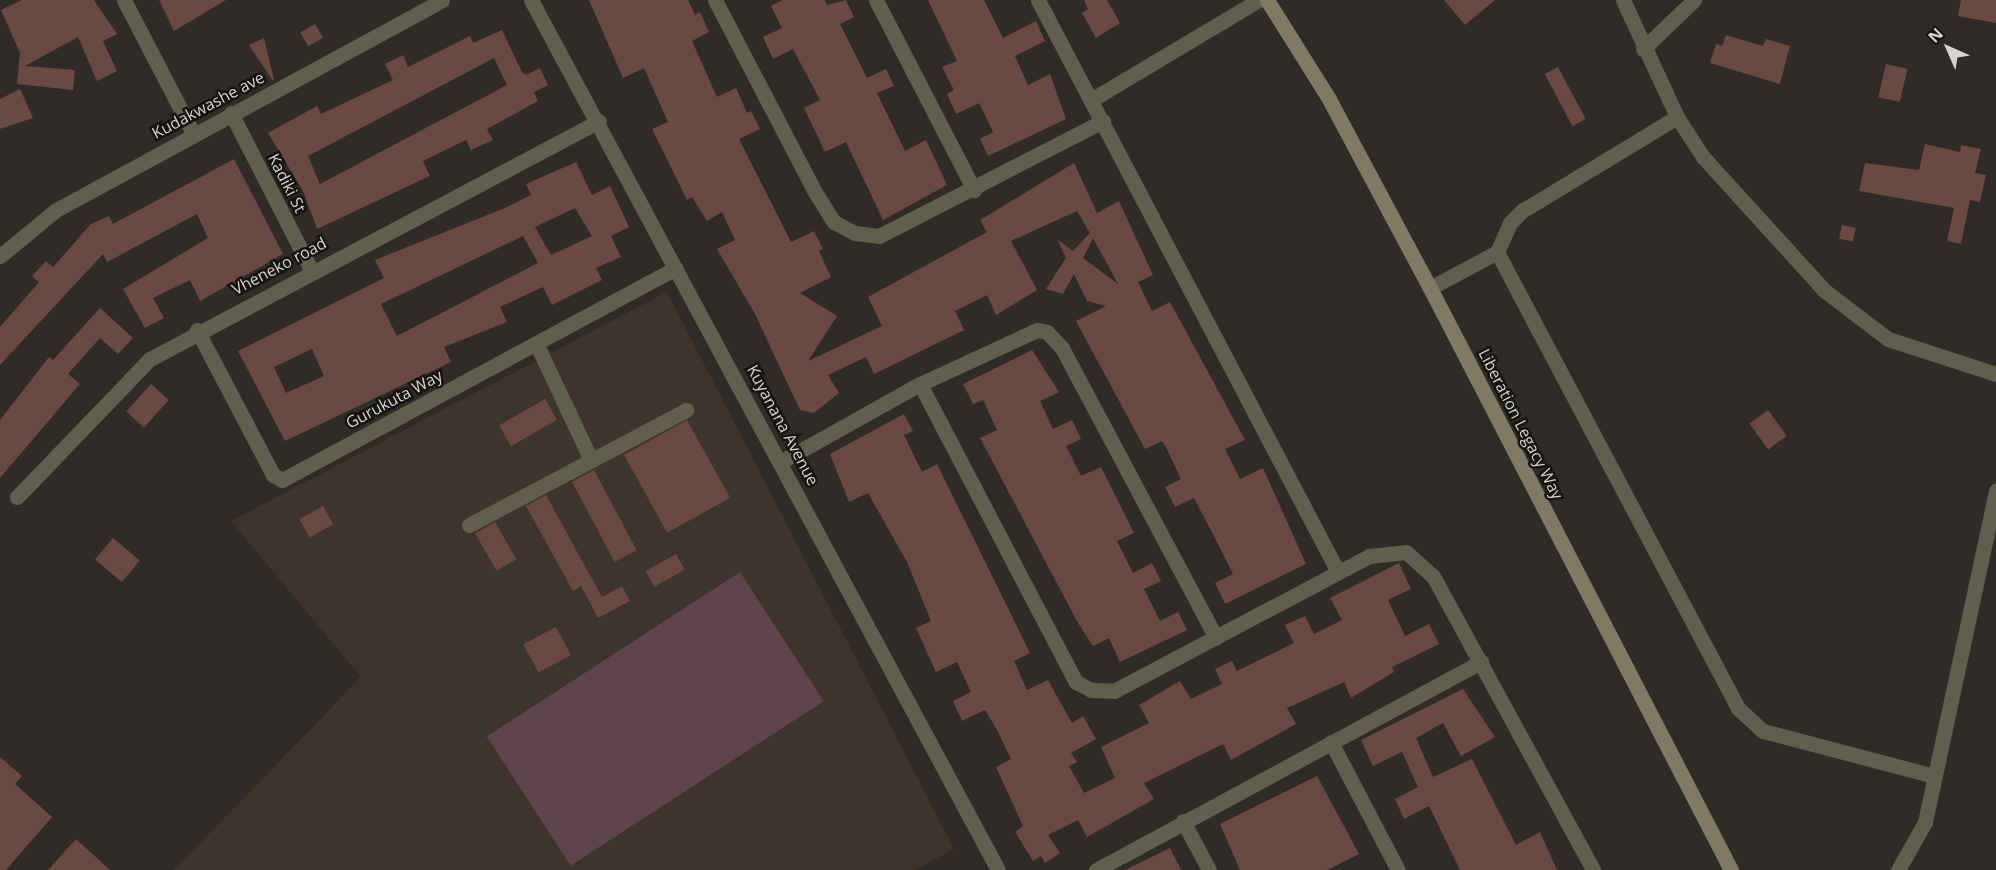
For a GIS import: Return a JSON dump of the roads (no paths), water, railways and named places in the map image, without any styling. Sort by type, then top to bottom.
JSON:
[{"type":"main road","name":"Liberation Legacy Way","points":[[1267,0],[1329,99],[1430,288],[1731,870]]},
{"type":"street","points":[[124,0],[193,133]]},
{"type":"street","name":"Kudakwashe ave","points":[[0,256],[56,210],[193,133],[442,0]]},
{"type":"street","name":"Kuyanana Avenue","points":[[531,0],[599,121],[676,268],[782,461],[998,870]]},
{"type":"street","points":[[715,0],[834,222],[855,233],[879,236],[974,190],[1103,122]]},
{"type":"street","points":[[876,0],[974,190]]},
{"type":"street","points":[[1038,0],[1338,572]]},
{"type":"street","points":[[1091,100],[1259,0]]},
{"type":"street","points":[[1623,0],[1643,49],[1677,117],[1727,186],[1857,318],[1925,354],[1996,374]]},
{"type":"street","points":[[1643,49],[1694,0]]},
{"type":"street","name":"Kadiki St","points":[[231,113],[311,270]]},
{"type":"street","points":[[1430,288],[1497,252],[1510,223],[1522,211],[1677,117]]},
{"type":"street","name":"Vheneko road","points":[[16,497],[128,377],[197,330],[599,121]]},
{"type":"street","points":[[1497,252],[1738,708],[1763,731],[1934,777]]},
{"type":"street","name":"Gurukuta Way","points":[[197,330],[273,475],[282,480],[676,268]]},
{"type":"street","points":[[782,461],[920,384],[1036,330],[1055,337],[1216,639]]},
{"type":"street","points":[[537,343],[591,460]]},
{"type":"street","points":[[920,384],[1076,682],[1091,690],[1114,691],[1369,556],[1406,552],[1432,576],[1593,870]]},
{"type":"street","points":[[469,525],[686,410]]},
{"type":"street","points":[[1898,870],[1924,822],[1996,490]]},
{"type":"street","points":[[1096,870],[1481,662]]},
{"type":"street","points":[[1330,742],[1398,870]]},
{"type":"street","points":[[1183,821],[1209,870]]}]
